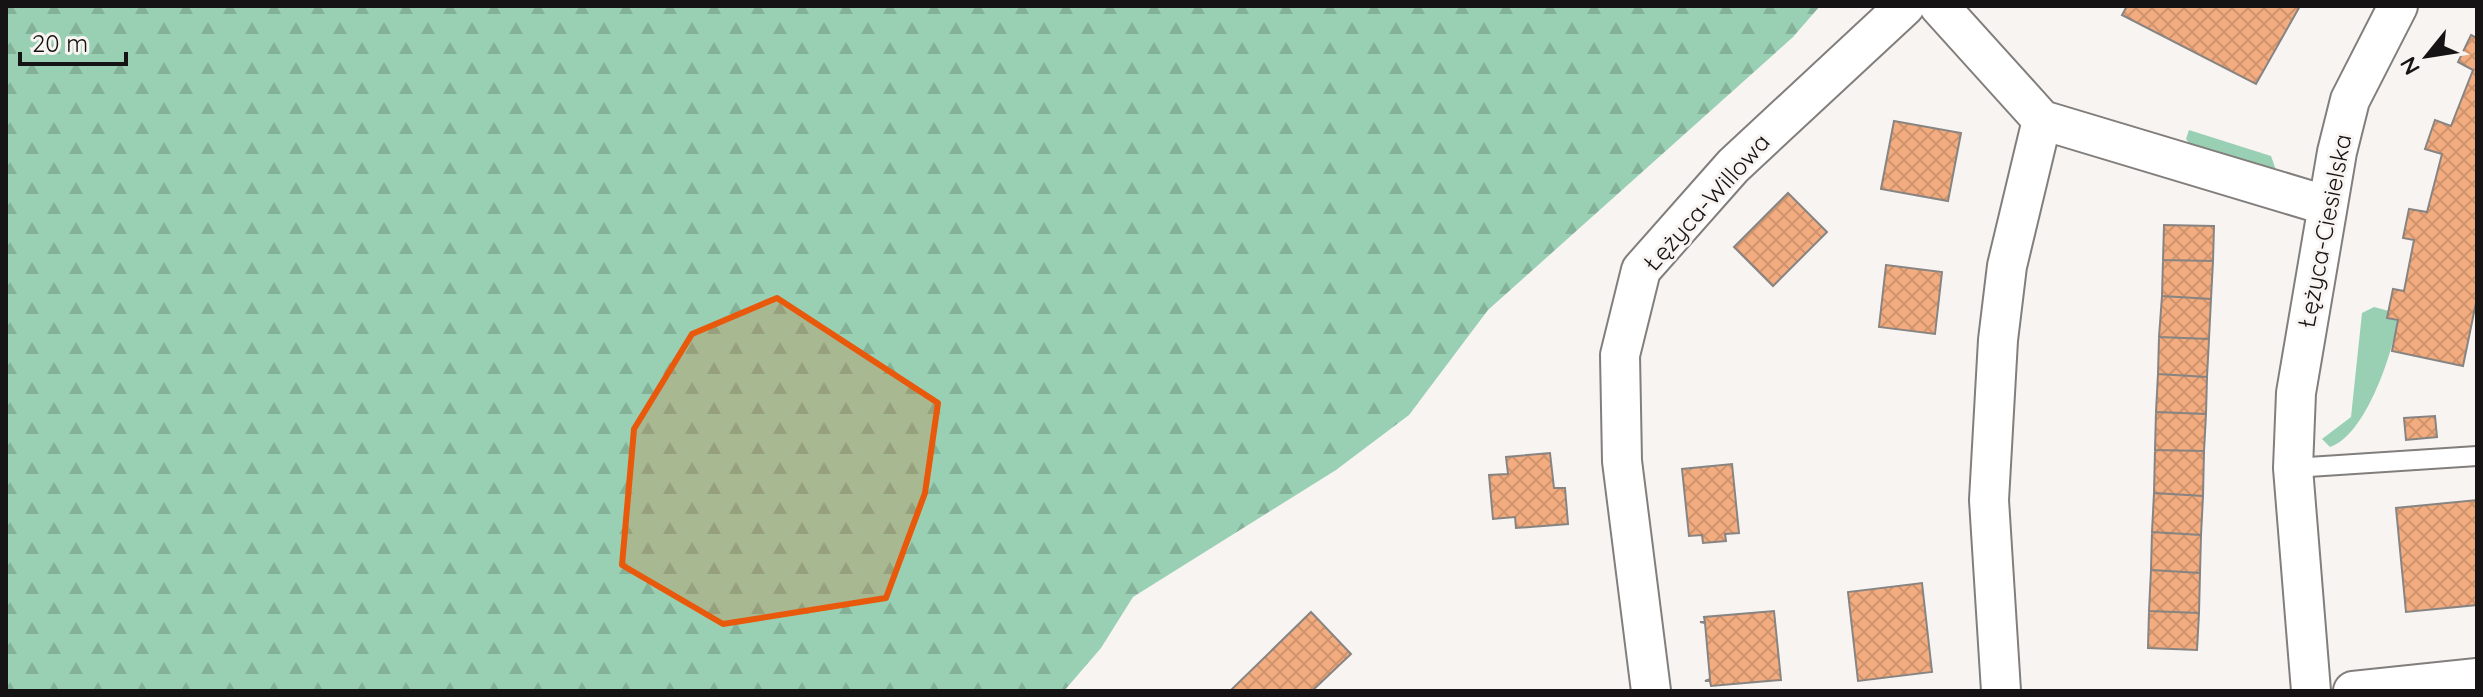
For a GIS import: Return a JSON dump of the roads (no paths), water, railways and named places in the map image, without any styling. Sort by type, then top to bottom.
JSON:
[{"type":"street","name":"Łężyca-Willowa","points":[[1651,691],[1622,461],[1620,355],[1641,270],[1733,166],[1905,6]]},
{"type":"street","points":[[1939,6],[2042,120],[2325,205]]},
{"type":"street","name":"Łężyca-Ciesielska","points":[[2311,691],[2293,468],[2296,393],[2325,205],[2350,100],[2398,6]]},
{"type":"street","points":[[2001,691],[1989,500],[1998,340],[2007,266],[2042,120]]},
{"type":"street","points":[[2353,691],[2477,678]]},
{"type":"lane","points":[[2293,468],[2477,456]]}]
